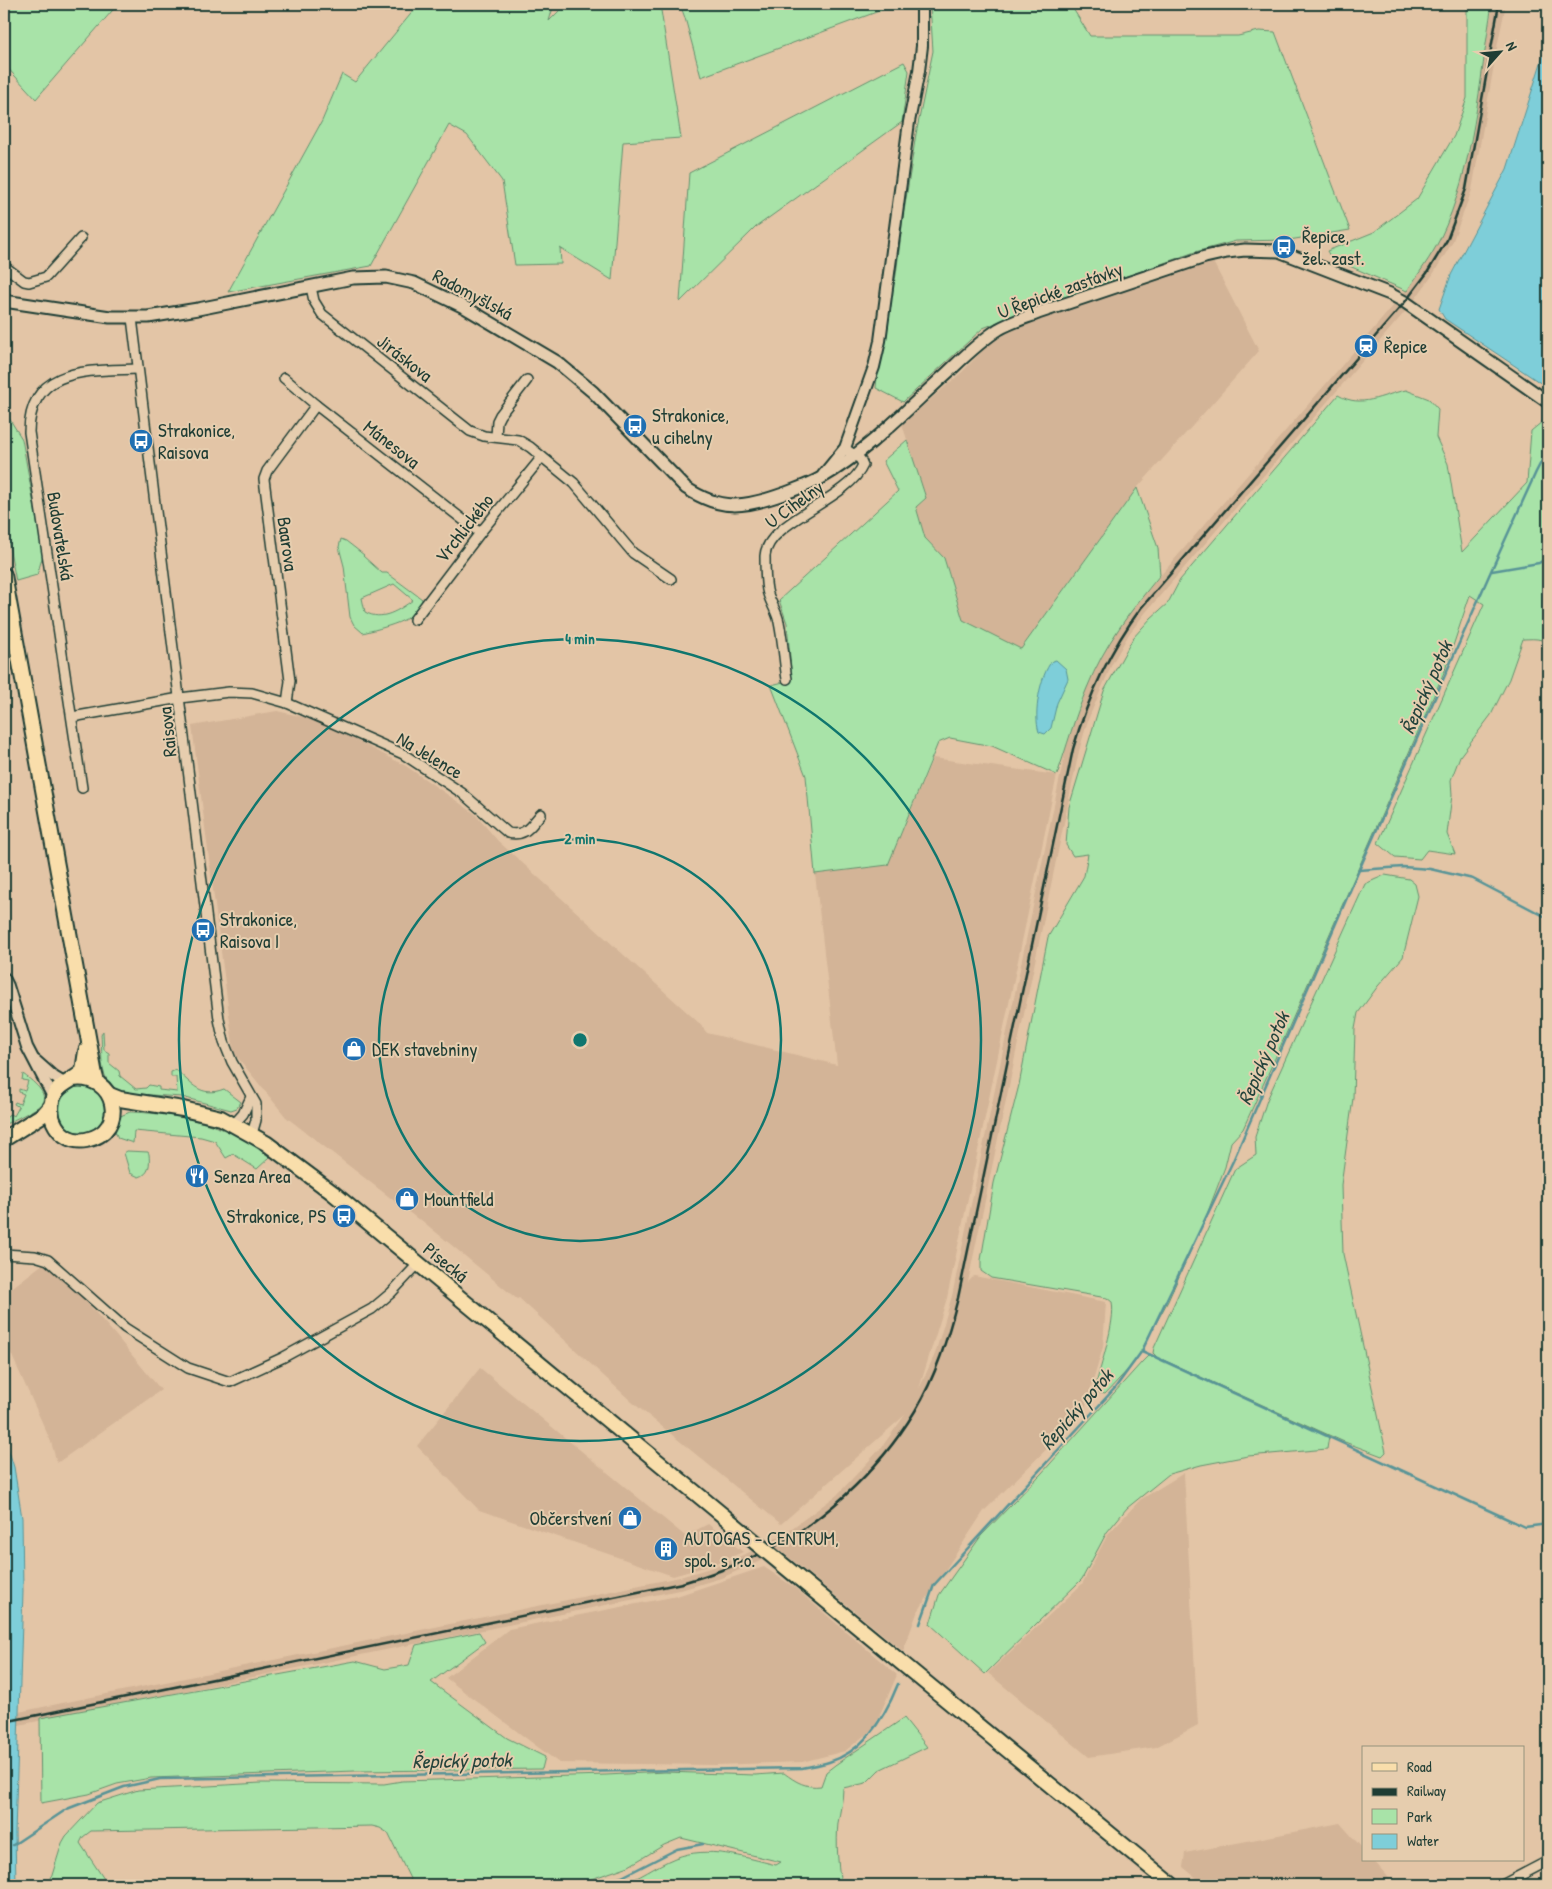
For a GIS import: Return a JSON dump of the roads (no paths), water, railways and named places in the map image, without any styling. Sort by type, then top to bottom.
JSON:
[{"type":"main road","name":"U Řepické zastávky","points":[[856,454],[1000,329],[1038,313],[1195,260],[1227,252],[1245,250],[1279,251],[1390,294],[1405,302],[1548,402]]},
{"type":"main road","name":"Radomyšlská","points":[[4,301],[86,314],[132,318],[171,314],[353,278],[375,276],[391,278],[414,283],[466,308],[557,362],[593,392],[686,488],[712,502],[736,506],[750,504],[804,486],[821,478],[856,454]]},
{"type":"main road","points":[[4,576],[97,1082]]},
{"type":"main road","points":[[8,1137],[44,1114],[58,1089],[83,1071],[88,1030]]},
{"type":"main road","points":[[52,1102],[52,1121],[63,1134],[72,1139],[82,1141],[93,1139],[107,1128],[113,1110],[110,1095],[97,1082],[89,1079],[68,1081]]},
{"type":"main road","name":"Písecká","points":[[110,1095],[120,1099],[200,1113],[234,1124],[252,1134],[309,1174],[414,1268],[686,1485],[1172,1885]]},
{"type":"main road","name":"Písecká","points":[[112,1117],[127,1108],[162,1106]]},
{"type":"main road","points":[[8,1137],[38,1126],[56,1127]]},
{"type":"street","points":[[821,478],[845,448],[871,375],[880,341],[909,122],[919,71],[922,46],[922,4]]},
{"type":"street","points":[[4,266],[24,281],[39,280],[46,277],[81,238]]},
{"type":"street","name":"Jiráskova","points":[[311,287],[314,301],[322,314],[470,431],[484,436],[524,442],[574,483],[633,553],[671,579]]},
{"type":"street","name":"Raisova","points":[[132,318],[219,1019],[224,1042],[232,1062],[256,1104],[257,1112],[252,1134]]},
{"type":"street","name":"Budovatelská","points":[[82,788],[29,432],[30,418],[35,402],[42,392],[51,383],[64,376],[77,372],[137,369]]},
{"type":"street","name":"Mánesova","points":[[284,378],[480,533]]},
{"type":"street","points":[[496,437],[497,421],[500,415],[527,380]]},
{"type":"street","name":"Baarova","points":[[287,703],[290,681],[264,479],[267,471],[316,405]]},
{"type":"street","points":[[845,448],[849,452],[856,454]]},
{"type":"street","name":"U Cihelny","points":[[787,679],[779,620],[767,590],[765,555],[768,543],[780,531],[841,490],[859,474],[863,465],[861,459],[856,454]]},
{"type":"street","name":"Vrchlického","points":[[414,620],[480,533],[542,457]]},
{"type":"street","name":"Na Jelence","points":[[72,717],[180,698],[229,692],[268,696],[403,754],[462,793],[508,833],[516,835],[525,832],[541,814]]},
{"type":"street","points":[[4,978],[21,1033],[52,1102]]},
{"type":"street","points":[[32,1057],[54,1078],[68,1081]]},
{"type":"street","points":[[234,1124],[243,1114],[251,1097]]},
{"type":"street","name":"Písecká","points":[[4,1254],[35,1256],[48,1260],[125,1328],[188,1368],[230,1382],[282,1358],[372,1309],[414,1268]]},
{"type":"street","points":[[1502,1885],[1548,1861]]},
{"type":"water","points":[[1548,41],[1548,388],[1445,319],[1439,309],[1451,275],[1507,169]]},
{"type":"water","points":[[1056,660],[1066,669],[1068,679],[1057,703],[1051,728],[1045,734],[1039,732],[1037,725],[1037,706],[1044,676],[1052,661]]},
{"type":"water","points":[[4,1436],[14,1467],[22,1518],[23,1592],[15,1832],[16,1885],[4,1885]]},
{"type":"waterway","name":"Řepický potok","points":[[920,1624],[934,1585],[1115,1388],[1142,1351],[1233,1161],[1491,571],[1548,449]]},
{"type":"waterway","points":[[1492,571],[1539,563],[1548,557]]},
{"type":"waterway","points":[[1359,870],[1403,867],[1430,869],[1473,879],[1548,918]]},
{"type":"waterway","points":[[1142,1351],[1525,1527],[1548,1524]]},
{"type":"waterway","name":"Řepický potok","points":[[13,1845],[67,1809],[124,1787],[160,1779],[802,1768],[826,1763],[842,1757],[853,1750],[880,1720],[898,1684]]},
{"type":"waterway","points":[[597,1885],[622,1877],[677,1849],[703,1844]]},
{"type":"railway","points":[[4,1722],[682,1583],[718,1572],[744,1561],[800,1531],[845,1496],[884,1455],[915,1411],[929,1384],[946,1342],[954,1313],[1073,749],[1085,711],[1109,658],[1141,608],[1405,302],[1427,273],[1447,240],[1466,189],[1499,4]]},
{"type":"place","name":"Řepice, žel. zast.","points":[[1284,247]]},
{"type":"place","name":"Řepice","points":[[1366,346]]},
{"type":"place","name":"Strakonice, u cihelny","points":[[635,426]]},
{"type":"place","name":"Strakonice, Raisova","points":[[141,441]]},
{"type":"place","name":"Strakonice, Raisova I","points":[[203,930]]},
{"type":"place","name":"DEK stavebniny","points":[[354,1049]]},
{"type":"place","name":"Senza Area","points":[[197,1176]]},
{"type":"place","name":"Mountfield","points":[[407,1199]]},
{"type":"place","name":"Strakonice, PS","points":[[344,1216]]},
{"type":"place","name":"Občerstvení","points":[[630,1518]]},
{"type":"place","name":"AUTOGAS - CENTRUM, spol. s r.o.","points":[[666,1549]]}]
